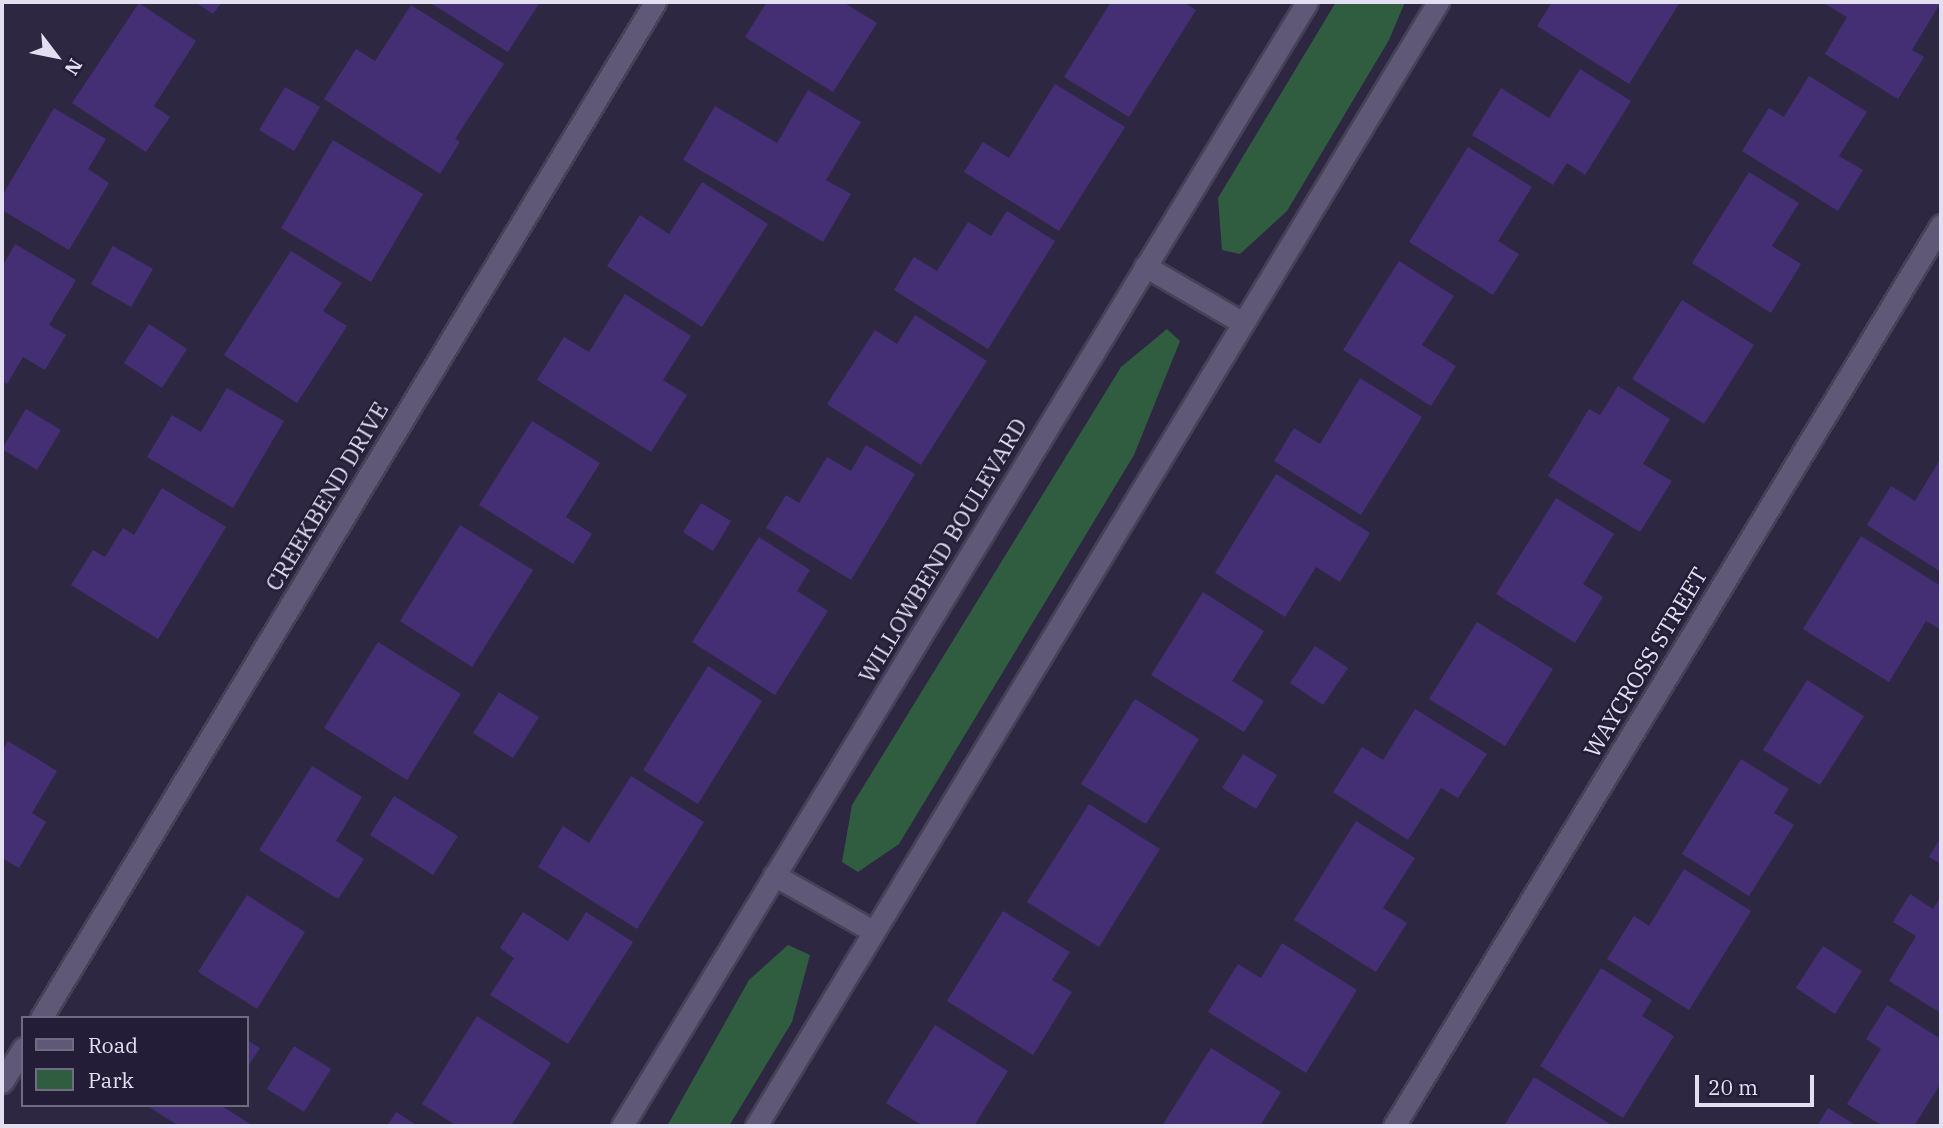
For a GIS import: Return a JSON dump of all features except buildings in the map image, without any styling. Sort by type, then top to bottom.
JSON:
[{"type":"main road","name":"CREEKBEND DRIVE","points":[[42,1016],[655,2]]},
{"type":"main road","name":"WILLOWBEND BOULEVARD","points":[[622,1126],[1307,2]]},
{"type":"main road","points":[[756,1126],[1438,2]]},
{"type":"main road","name":"WAYCROSS STREET","points":[[1394,1126],[1941,225]]},
{"type":"main road","points":[[1146,266],[1243,323]]},
{"type":"main road","points":[[774,876],[873,931]]},
{"type":"main road","points":[[2,1083],[21,1051]]},
{"type":"green space","points":[[1336,2],[1405,2],[1389,40],[1287,211],[1240,254],[1222,250],[1218,198]]},
{"type":"green space","points":[[1167,329],[1180,341],[1134,455],[899,844],[858,872],[842,862],[852,805],[1121,367]]},
{"type":"green space","points":[[788,945],[810,955],[792,1022],[729,1126],[667,1126],[749,980]]}]
